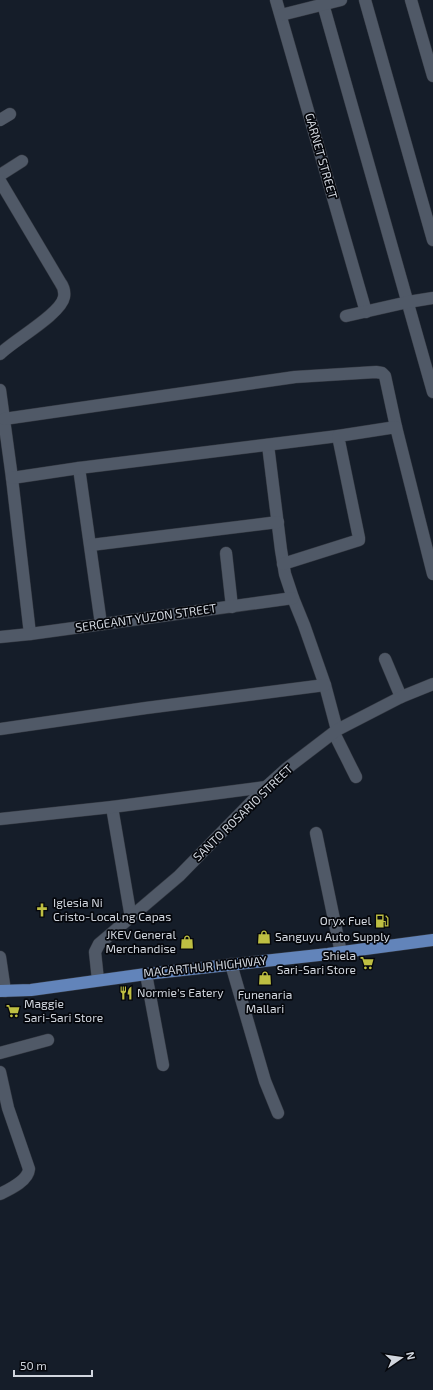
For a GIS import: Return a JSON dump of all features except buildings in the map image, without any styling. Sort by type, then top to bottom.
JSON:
[{"type":"highway","name":"MACARTHUR HIGHWAY","points":[[2,991],[32,990],[146,974],[340,953],[433,940]]},
{"type":"street","name":"GARNET STREET","points":[[276,0],[366,312]]},
{"type":"street","points":[[281,15],[342,0]]},
{"type":"street","points":[[365,0],[433,240]]},
{"type":"street","points":[[412,0],[429,46],[433,76]]},
{"type":"street","points":[[324,4],[433,392]]},
{"type":"street","points":[[0,175],[22,161]]},
{"type":"street","points":[[0,181],[64,288],[64,296],[58,308],[0,354]]},
{"type":"street","points":[[346,316],[433,298]]},
{"type":"street","points":[[4,419],[295,377],[376,372],[382,373],[385,376],[396,427],[432,557]]},
{"type":"street","points":[[0,390],[30,634]]},
{"type":"street","points":[[12,478],[79,468],[338,436],[396,427]]},
{"type":"street","points":[[283,564],[358,540],[359,538],[338,436]]},
{"type":"street","points":[[268,444],[283,564],[293,598],[325,684],[336,731],[356,777]]},
{"type":"street","points":[[79,468],[91,544],[101,624]]},
{"type":"street","points":[[91,544],[278,522]]},
{"type":"street","points":[[433,538],[431,540],[433,574]]},
{"type":"street","points":[[226,553],[232,607]]},
{"type":"street","name":"SERGEANT YUZON STREET","points":[[0,636],[30,634],[293,598]]},
{"type":"street","points":[[385,659],[401,698]]},
{"type":"street","points":[[0,729],[325,684]]},
{"type":"street","name":"SANTO ROSARIO STREET","points":[[98,980],[97,948],[106,938],[178,876],[266,787],[286,769],[336,731],[401,698],[433,684]]},
{"type":"street","points":[[0,819],[112,807],[266,787]]},
{"type":"street","points":[[112,807],[131,918]]},
{"type":"street","points":[[316,833],[340,953]]},
{"type":"street","points":[[0,957],[2,991]]},
{"type":"street","points":[[231,964],[265,1082],[278,1113]]},
{"type":"street","points":[[146,974],[163,1065]]},
{"type":"street","points":[[0,1053],[48,1040]]},
{"type":"street","points":[[0,1072],[8,1108],[29,1169],[29,1174],[22,1181],[0,1194]]},
{"type":"place","name":"Iglesia Ni Cristo-Local ng Capas","points":[[42,910]]},
{"type":"place","name":"Oryx Fuel","points":[[382,921]]},
{"type":"place","name":"Sanguyu Auto Supply","points":[[264,937]]},
{"type":"place","name":"JKEV General Merchandise","points":[[187,942]]},
{"type":"place","name":"Shiela Sari-Sari Store","points":[[367,963]]},
{"type":"place","name":"Funenaria Mallari","points":[[265,978]]},
{"type":"place","name":"Normie's Eatery","points":[[126,993]]},
{"type":"place","name":"Maggie Sari-Sari Store","points":[[13,1011]]}]
